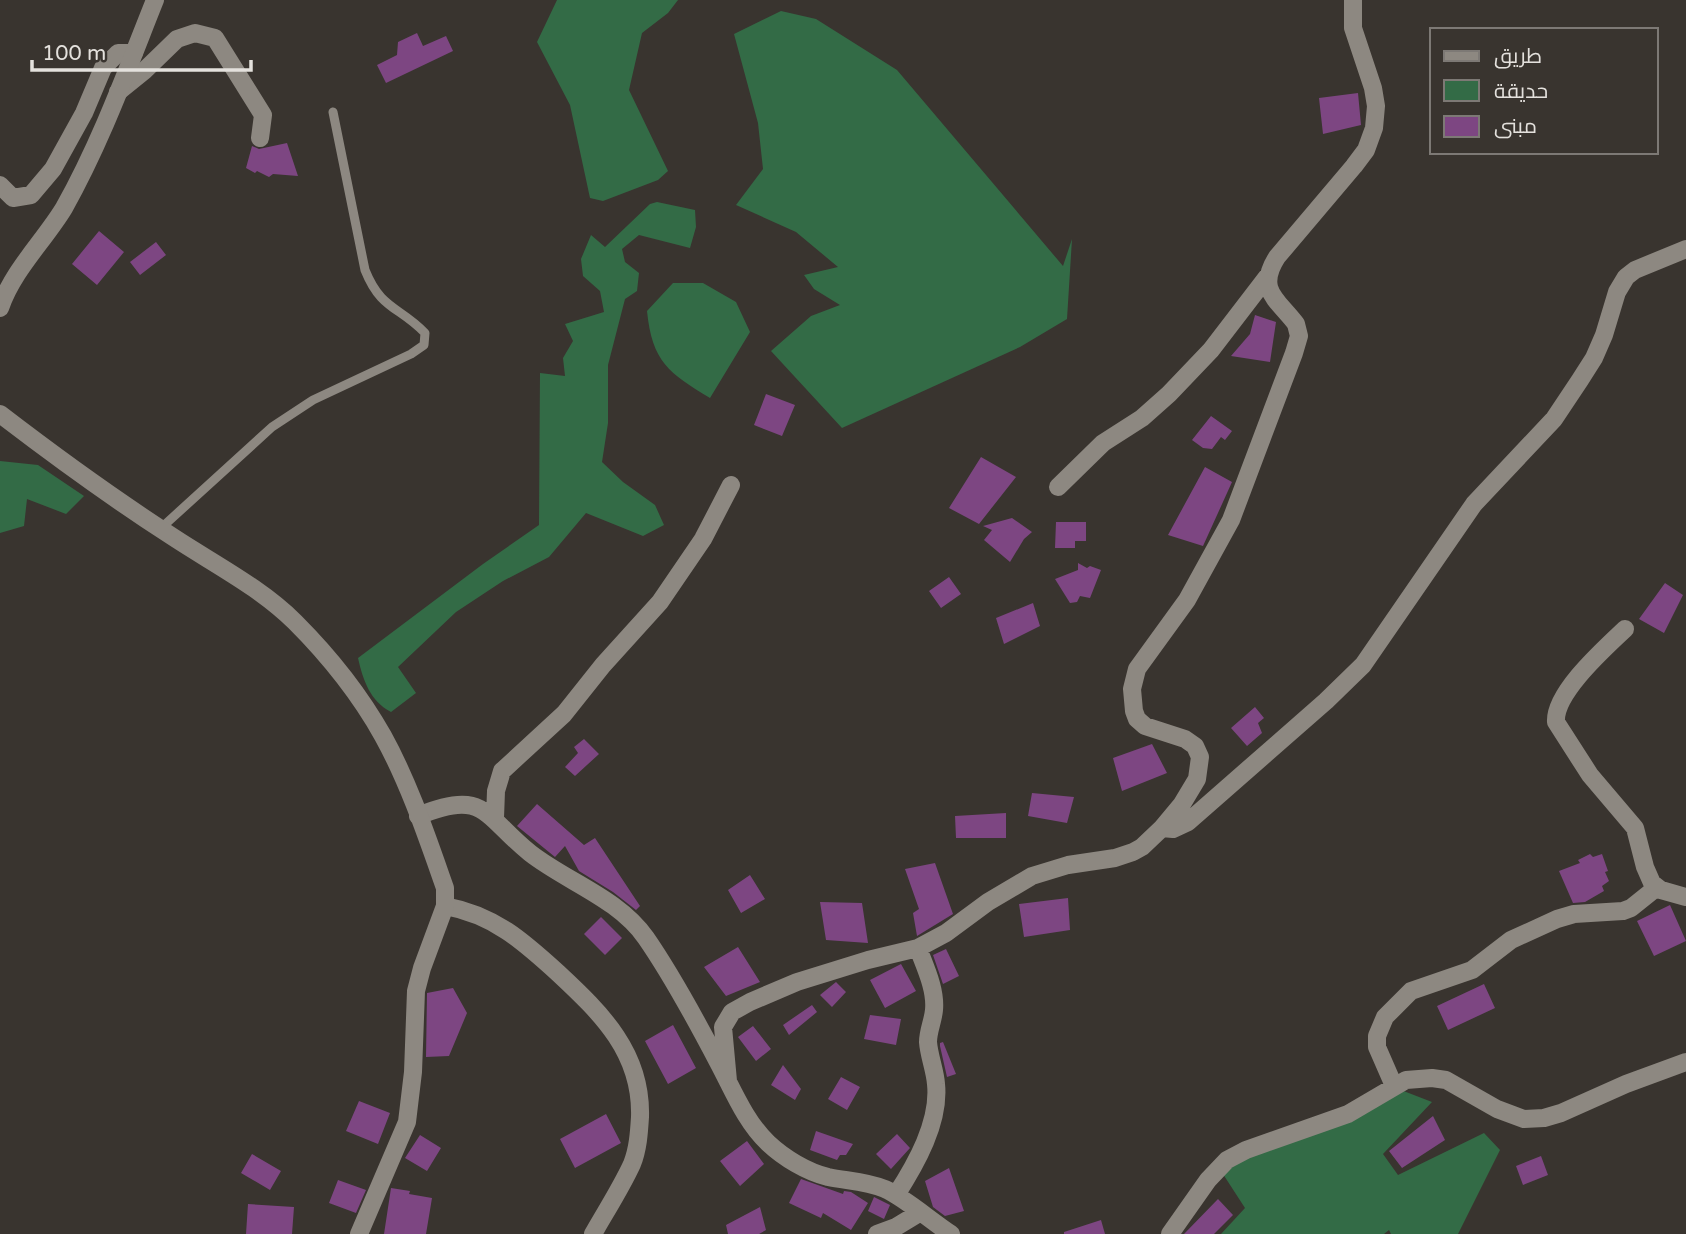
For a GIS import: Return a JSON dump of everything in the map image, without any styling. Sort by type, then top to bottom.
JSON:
[{"type":"street","points":[[0,307],[18,272],[44,239],[63,208],[118,92],[155,0]]},
{"type":"street","points":[[1058,487],[1097,448],[1142,418],[1169,394],[1211,350],[1268,277],[1277,257],[1366,150],[1374,128],[1376,106],[1373,88],[1353,28],[1353,0]]},
{"type":"street","points":[[118,92],[177,39],[195,33],[215,38],[263,116],[260,138]]},
{"type":"street","points":[[0,185],[13,198],[31,195],[53,169],[103,68],[118,53],[134,53]]},
{"type":"street","points":[[1162,828],[1173,829],[1188,822],[1363,665],[1474,504],[1554,419],[1594,358],[1617,292],[1626,277],[1635,270],[1686,249]]},
{"type":"street","points":[[728,1081],[723,1027],[732,1012],[797,982],[918,947],[946,933],[1022,880],[1068,864],[1115,858],[1133,852],[1162,828],[1182,804],[1197,779],[1200,757],[1195,746],[1185,739],[1145,726],[1137,719],[1132,689],[1137,669],[1187,600],[1231,520],[1294,353],[1299,336],[1296,324],[1273,296],[1268,277]]},
{"type":"street","points":[[0,414],[160,528],[271,601],[294,621],[320,649],[363,705],[382,734],[402,775],[445,888],[446,906],[416,991],[413,1072],[407,1122],[359,1234]]},
{"type":"street","points":[[495,818],[496,791],[502,771],[564,714],[660,602],[704,539],[731,485]]},
{"type":"street","points":[[1625,629],[1587,667],[1564,697],[1555,716],[1556,722],[1590,775],[1635,828],[1648,877],[1656,888],[1686,897]]},
{"type":"street","points":[[418,816],[455,804],[467,804],[483,809],[529,852],[631,921],[644,936],[685,1000],[752,1124],[767,1142],[820,1175],[861,1181],[896,1195],[951,1234]]},
{"type":"street","points":[[1394,1086],[1377,1048],[1377,1036],[1385,1017],[1411,991],[1472,970],[1511,940],[1537,926],[1574,914],[1615,912],[1631,908],[1656,888]]},
{"type":"street","points":[[446,906],[460,908],[501,926],[529,946],[596,1009],[612,1029],[636,1072],[640,1104],[639,1137],[632,1162],[593,1234]]},
{"type":"street","points":[[896,1195],[915,1163],[934,1114],[936,1095],[928,1039],[934,997],[918,947]]},
{"type":"street","points":[[1170,1234],[1208,1180],[1227,1160],[1246,1150],[1348,1114],[1394,1086],[1416,1078],[1446,1080],[1511,1115],[1524,1119],[1544,1118],[1686,1062]]},
{"type":"street","points":[[877,1234],[896,1227],[919,1213]]},
{"type":"lane","points":[[160,528],[272,427],[313,400],[411,354],[424,345],[425,333],[417,324],[383,301],[371,285],[365,270],[333,112]]},
{"type":"green space","points":[[557,0],[678,0],[668,13],[642,33],[629,90],[668,171],[658,180],[603,201],[590,198],[570,105],[537,42]]},
{"type":"green space","points":[[781,11],[816,19],[897,70],[1063,266],[1072,239],[1067,319],[1020,347],[842,428],[771,351],[811,316],[840,305],[814,289],[804,275],[838,267],[796,232],[736,205],[763,169],[758,123],[734,34]]},
{"type":"green space","points":[[657,202],[695,210],[696,227],[690,248],[639,235],[622,249],[625,262],[639,273],[637,291],[625,299],[608,365],[608,423],[602,462],[623,482],[655,505],[664,525],[643,536],[586,513],[549,557],[503,581],[456,612],[398,667],[416,693],[391,712],[378,702],[368,689],[358,658],[539,525],[540,373],[565,376],[563,358],[573,341],[565,324],[604,312],[600,291],[583,276],[581,259],[591,235],[605,247],[650,204]]},
{"type":"green space","points":[[673,283],[703,283],[736,302],[750,332],[710,398],[673,373],[653,343],[647,311]]},
{"type":"green space","points":[[0,461],[38,465],[84,496],[66,514],[27,499],[24,526],[0,533]]},
{"type":"green space","points":[[1401,1090],[1432,1102],[1383,1154],[1398,1175],[1484,1133],[1500,1150],[1458,1234],[1391,1234],[1389,1230],[1384,1234],[1221,1234],[1245,1208],[1221,1171],[1231,1161]]},
{"type":"building","points":[[417,33],[423,46],[446,36],[453,51],[386,83],[377,65],[397,55],[398,42]]},
{"type":"building","points":[[1358,93],[1361,125],[1323,134],[1319,98]]},
{"type":"building","points":[[287,143],[298,176],[273,174],[269,177],[246,168],[252,146],[259,149]]},
{"type":"building","points":[[99,231],[124,252],[97,285],[72,264]]},
{"type":"building","points":[[156,242],[166,255],[140,275],[130,262]]},
{"type":"building","points":[[1255,315],[1276,322],[1270,362],[1231,356],[1250,334]]},
{"type":"building","points":[[766,394],[795,405],[782,436],[754,425]]},
{"type":"building","points":[[1211,416],[1232,431],[1225,440],[1221,437],[1212,449],[1203,448],[1192,440]]},
{"type":"building","points":[[981,457],[1016,477],[979,524],[949,508]]},
{"type":"building","points":[[1205,467],[1232,482],[1203,546],[1168,535]]},
{"type":"building","points":[[1012,518],[1032,532],[1024,539],[1010,562],[984,540],[992,530],[983,526]]},
{"type":"building","points":[[1056,522],[1086,522],[1086,541],[1075,541],[1075,548],[1055,548]]},
{"type":"building","points":[[1078,563],[1087,568],[1090,566],[1101,570],[1090,598],[1080,596],[1077,602],[1070,603],[1055,579],[1078,570]]},
{"type":"building","points":[[949,577],[961,594],[941,608],[929,591]]},
{"type":"building","points":[[1665,583],[1683,595],[1664,633],[1639,619]]},
{"type":"building","points":[[1033,603],[1040,626],[1004,644],[996,618]]},
{"type":"building","points":[[1255,707],[1264,718],[1258,723],[1262,733],[1247,746],[1231,728]]},
{"type":"building","points":[[584,739],[599,754],[575,776],[565,767],[578,753],[574,747]]},
{"type":"building","points":[[1152,744],[1167,773],[1122,791],[1113,758]]},
{"type":"building","points":[[1032,793],[1074,797],[1067,823],[1028,816]]},
{"type":"building","points":[[537,804],[584,845],[595,838],[640,906],[636,910],[579,871],[565,846],[555,857],[517,826]]},
{"type":"building","points":[[1006,813],[1006,838],[956,838],[955,816]]},
{"type":"building","points":[[1590,854],[1593,857],[1602,854],[1609,881],[1602,886],[1604,891],[1585,902],[1573,903],[1559,871],[1580,863],[1578,860]]},
{"type":"building","points":[[935,863],[953,914],[917,936],[913,913],[919,909],[905,869]]},
{"type":"building","points":[[750,875],[765,899],[741,913],[728,890]]},
{"type":"building","points":[[1068,898],[1070,930],[1024,937],[1019,904]]},
{"type":"building","points":[[820,902],[862,903],[868,943],[826,940]]},
{"type":"building","points":[[1670,905],[1686,941],[1654,956],[1637,921]]},
{"type":"building","points":[[601,917],[622,938],[605,955],[584,934]]},
{"type":"building","points":[[738,947],[760,982],[726,996],[704,967]]},
{"type":"building","points":[[946,949],[959,976],[943,984],[933,955]]},
{"type":"building","points":[[901,964],[916,991],[885,1008],[870,980]]},
{"type":"building","points":[[836,982],[846,992],[832,1007],[820,995]]},
{"type":"building","points":[[1484,984],[1495,1008],[1448,1030],[1437,1006]]},
{"type":"building","points":[[453,988],[467,1013],[449,1056],[426,1057],[427,993]]},
{"type":"building","points":[[812,1005],[817,1012],[789,1035],[783,1025]]},
{"type":"building","points":[[870,1015],[901,1019],[896,1045],[864,1039]]},
{"type":"building","points":[[673,1025],[696,1068],[668,1084],[645,1041]]},
{"type":"building","points":[[753,1026],[771,1049],[756,1061],[738,1037]]},
{"type":"building","points":[[943,1042],[956,1074],[947,1077],[940,1046]]},
{"type":"building","points":[[783,1065],[801,1089],[795,1100],[771,1085]]},
{"type":"building","points":[[841,1077],[860,1087],[847,1110],[828,1099]]},
{"type":"building","points":[[359,1101],[390,1113],[378,1144],[346,1131]]},
{"type":"building","points":[[606,1114],[621,1143],[575,1168],[560,1139]]},
{"type":"building","points":[[1433,1116],[1445,1140],[1402,1168],[1389,1151]]},
{"type":"building","points":[[816,1131],[853,1144],[846,1155],[840,1155],[837,1160],[810,1150]]},
{"type":"building","points":[[897,1134],[910,1148],[891,1169],[876,1154]]},
{"type":"building","points":[[420,1135],[441,1148],[427,1171],[405,1158]]},
{"type":"building","points":[[747,1141],[764,1164],[740,1186],[720,1161]]},
{"type":"building","points":[[252,1154],[281,1171],[270,1190],[241,1173]]},
{"type":"building","points":[[1541,1156],[1548,1175],[1523,1185],[1516,1166]]},
{"type":"building","points":[[949,1168],[964,1211],[945,1216],[933,1207],[925,1181]]},
{"type":"building","points":[[801,1179],[843,1194],[844,1191],[851,1192],[868,1203],[851,1230],[823,1213],[821,1218],[789,1203]]},
{"type":"building","points":[[338,1180],[366,1190],[356,1213],[329,1203]]},
{"type":"building","points":[[391,1188],[432,1198],[426,1234],[384,1234]]},
{"type":"building","points":[[874,1197],[890,1205],[884,1219],[868,1211]]},
{"type":"building","points":[[1218,1199],[1233,1215],[1214,1234],[1184,1234]]},
{"type":"building","points":[[248,1204],[294,1207],[292,1234],[246,1234]]},
{"type":"building","points":[[760,1207],[766,1230],[759,1234],[728,1234],[726,1225]]},
{"type":"building","points":[[1101,1220],[1105,1234],[1064,1234],[1064,1232]]}]
